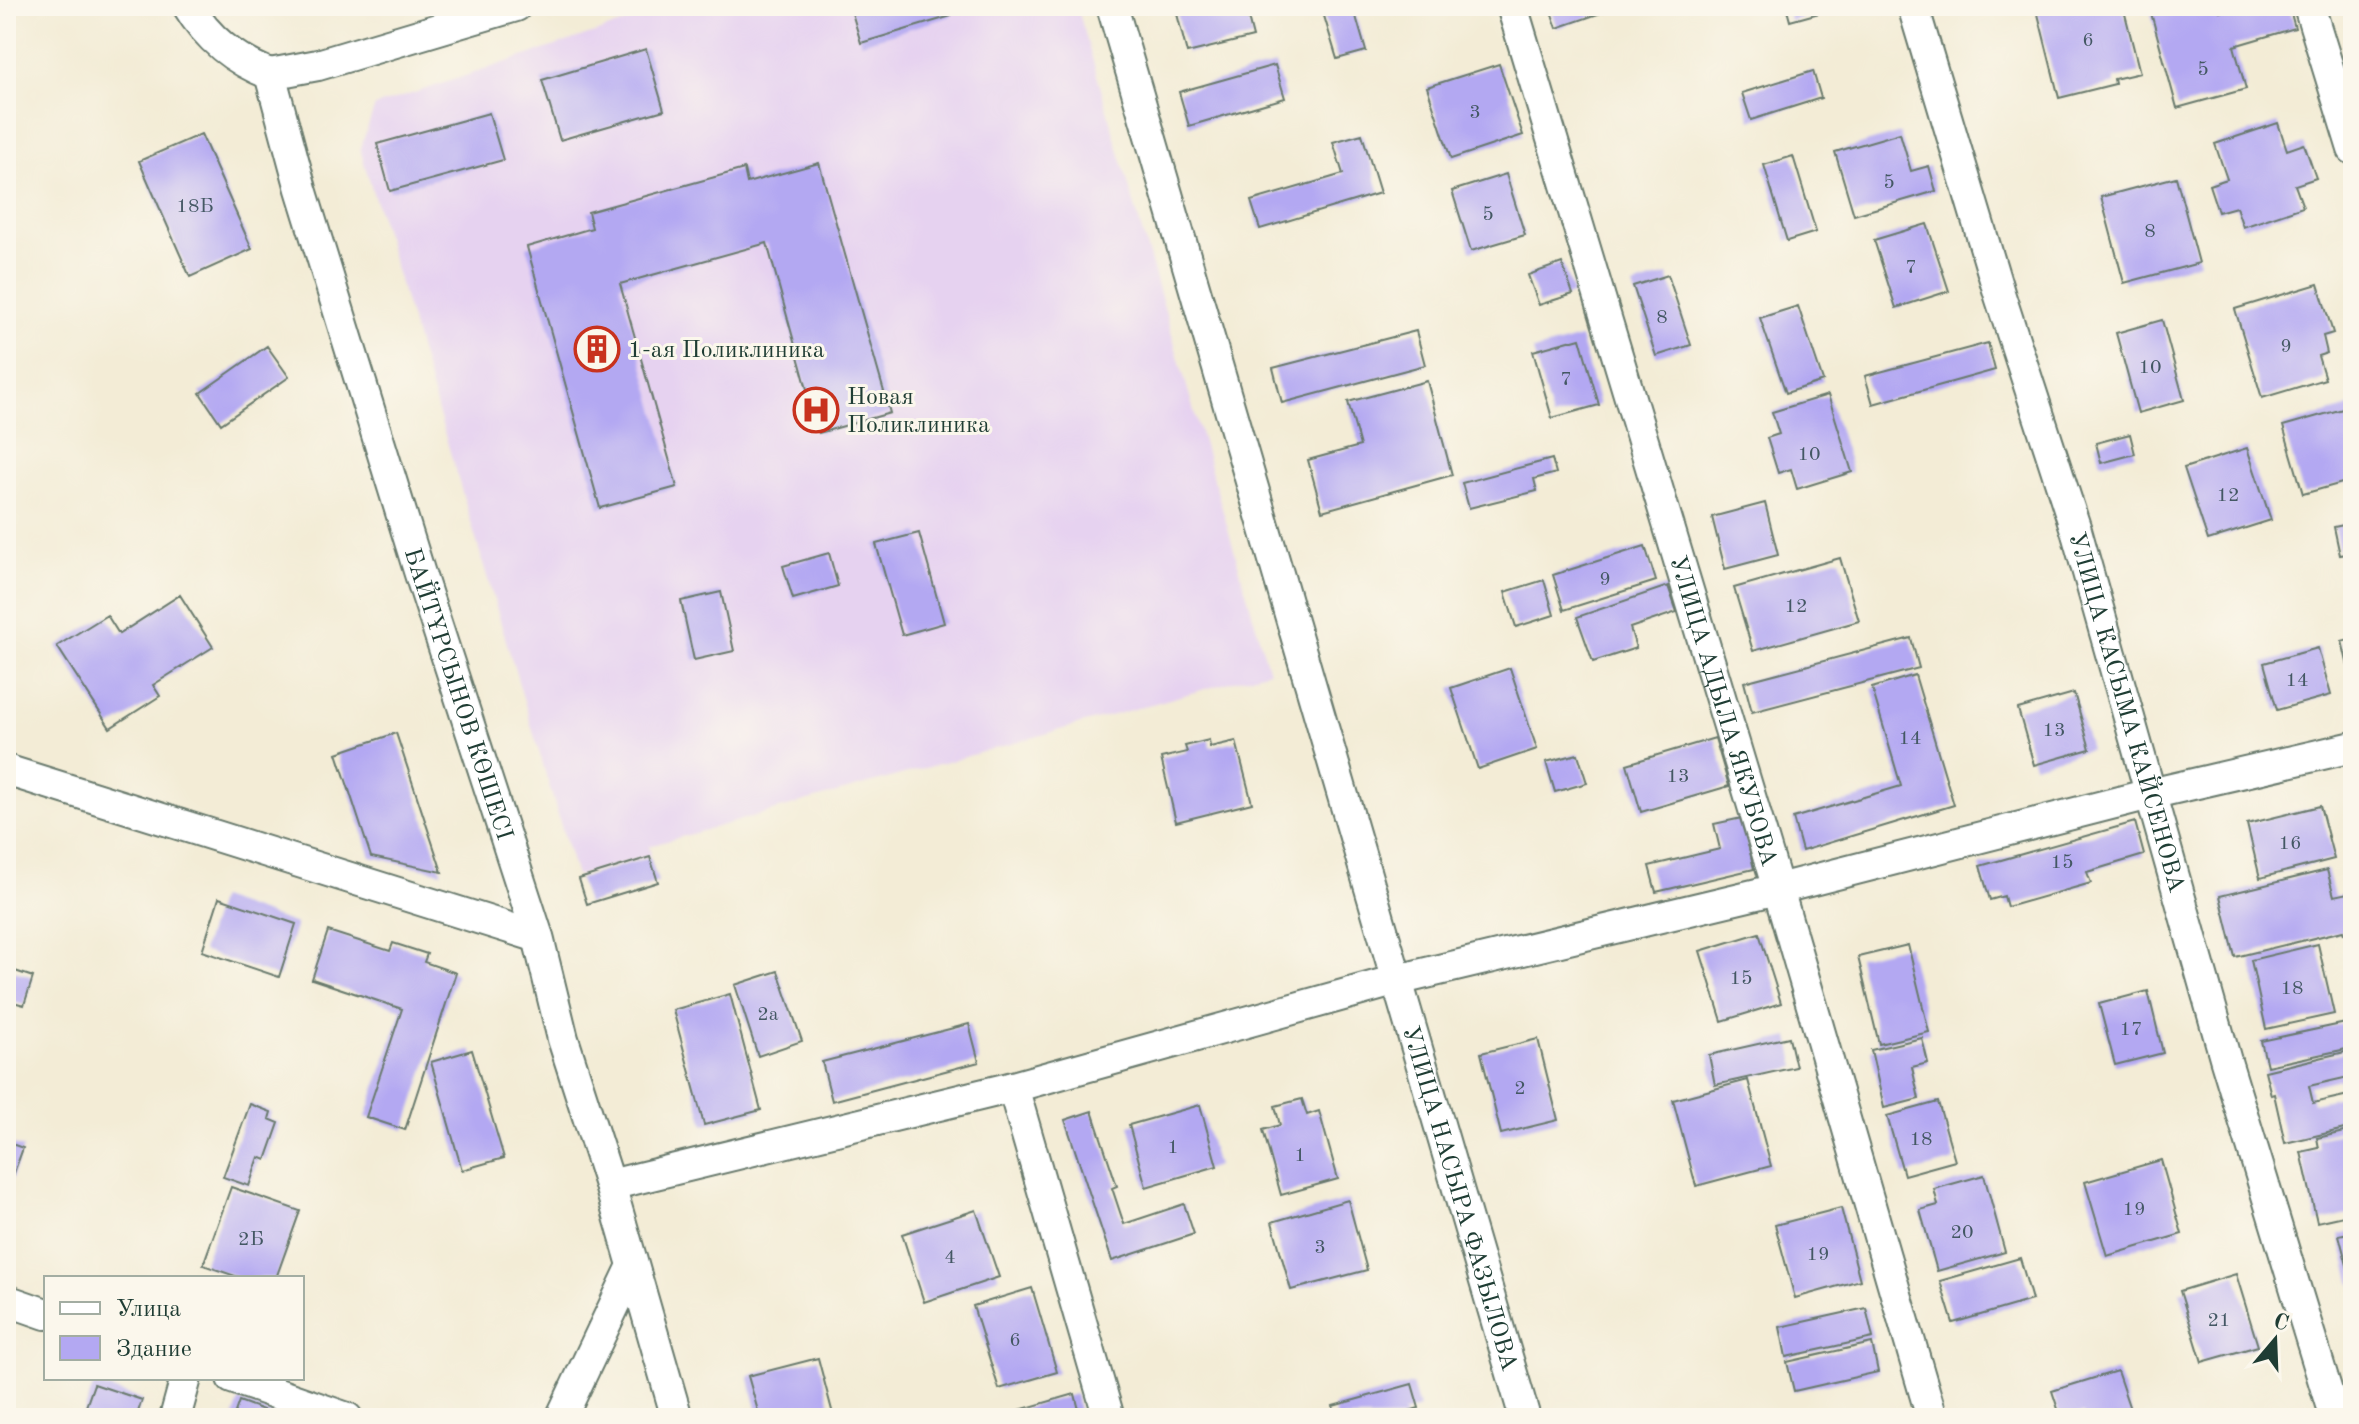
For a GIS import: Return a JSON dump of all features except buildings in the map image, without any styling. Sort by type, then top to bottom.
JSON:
[{"type":"street","points":[[188,6],[199,24],[226,52],[270,74],[318,65],[516,6]]},
{"type":"street","name":"УЛИЦА НАСЫРА ФАЗЫЛОВА","points":[[1112,6],[1525,1418]]},
{"type":"street","name":"УЛИЦА АДЫЛА ЯКУБОВА","points":[[1512,6],[1778,889],[1932,1418]]},
{"type":"street","name":"УЛИЦА КАСЫМА КАЙСЕНОВА","points":[[1913,6],[2000,296],[2076,530],[2226,1061],[2335,1418]]},
{"type":"street","points":[[2309,6],[2353,149]]},
{"type":"street","name":"БАЙТҰРСЫНОВ КӨШЕСІ","points":[[270,74],[301,189],[420,574],[538,937],[563,1039],[610,1185],[677,1418]]},
{"type":"street","points":[[610,1185],[1013,1087],[1397,980],[1778,889],[2150,794],[2353,747]]},
{"type":"street","points":[[8,778],[538,937]]},
{"type":"street","points":[[1013,1087],[1109,1418]]},
{"type":"street","points":[[561,1418],[632,1268]]},
{"type":"street","points":[[6,1300],[44,1313]]},
{"type":"street","points":[[175,1418],[185,1380]]},
{"type":"street","points":[[238,1380],[347,1418]]},
{"type":"shaded area","name":"Новая Поликлиника","points":[[676,6],[1077,6],[1269,671],[649,846],[651,855],[576,876],[360,149],[375,106]]},
{"type":"place","name":"1-ая Поликлиника","points":[[597,349]]},
{"type":"place","name":"Новая Поликлиника","points":[[816,410]]}]
